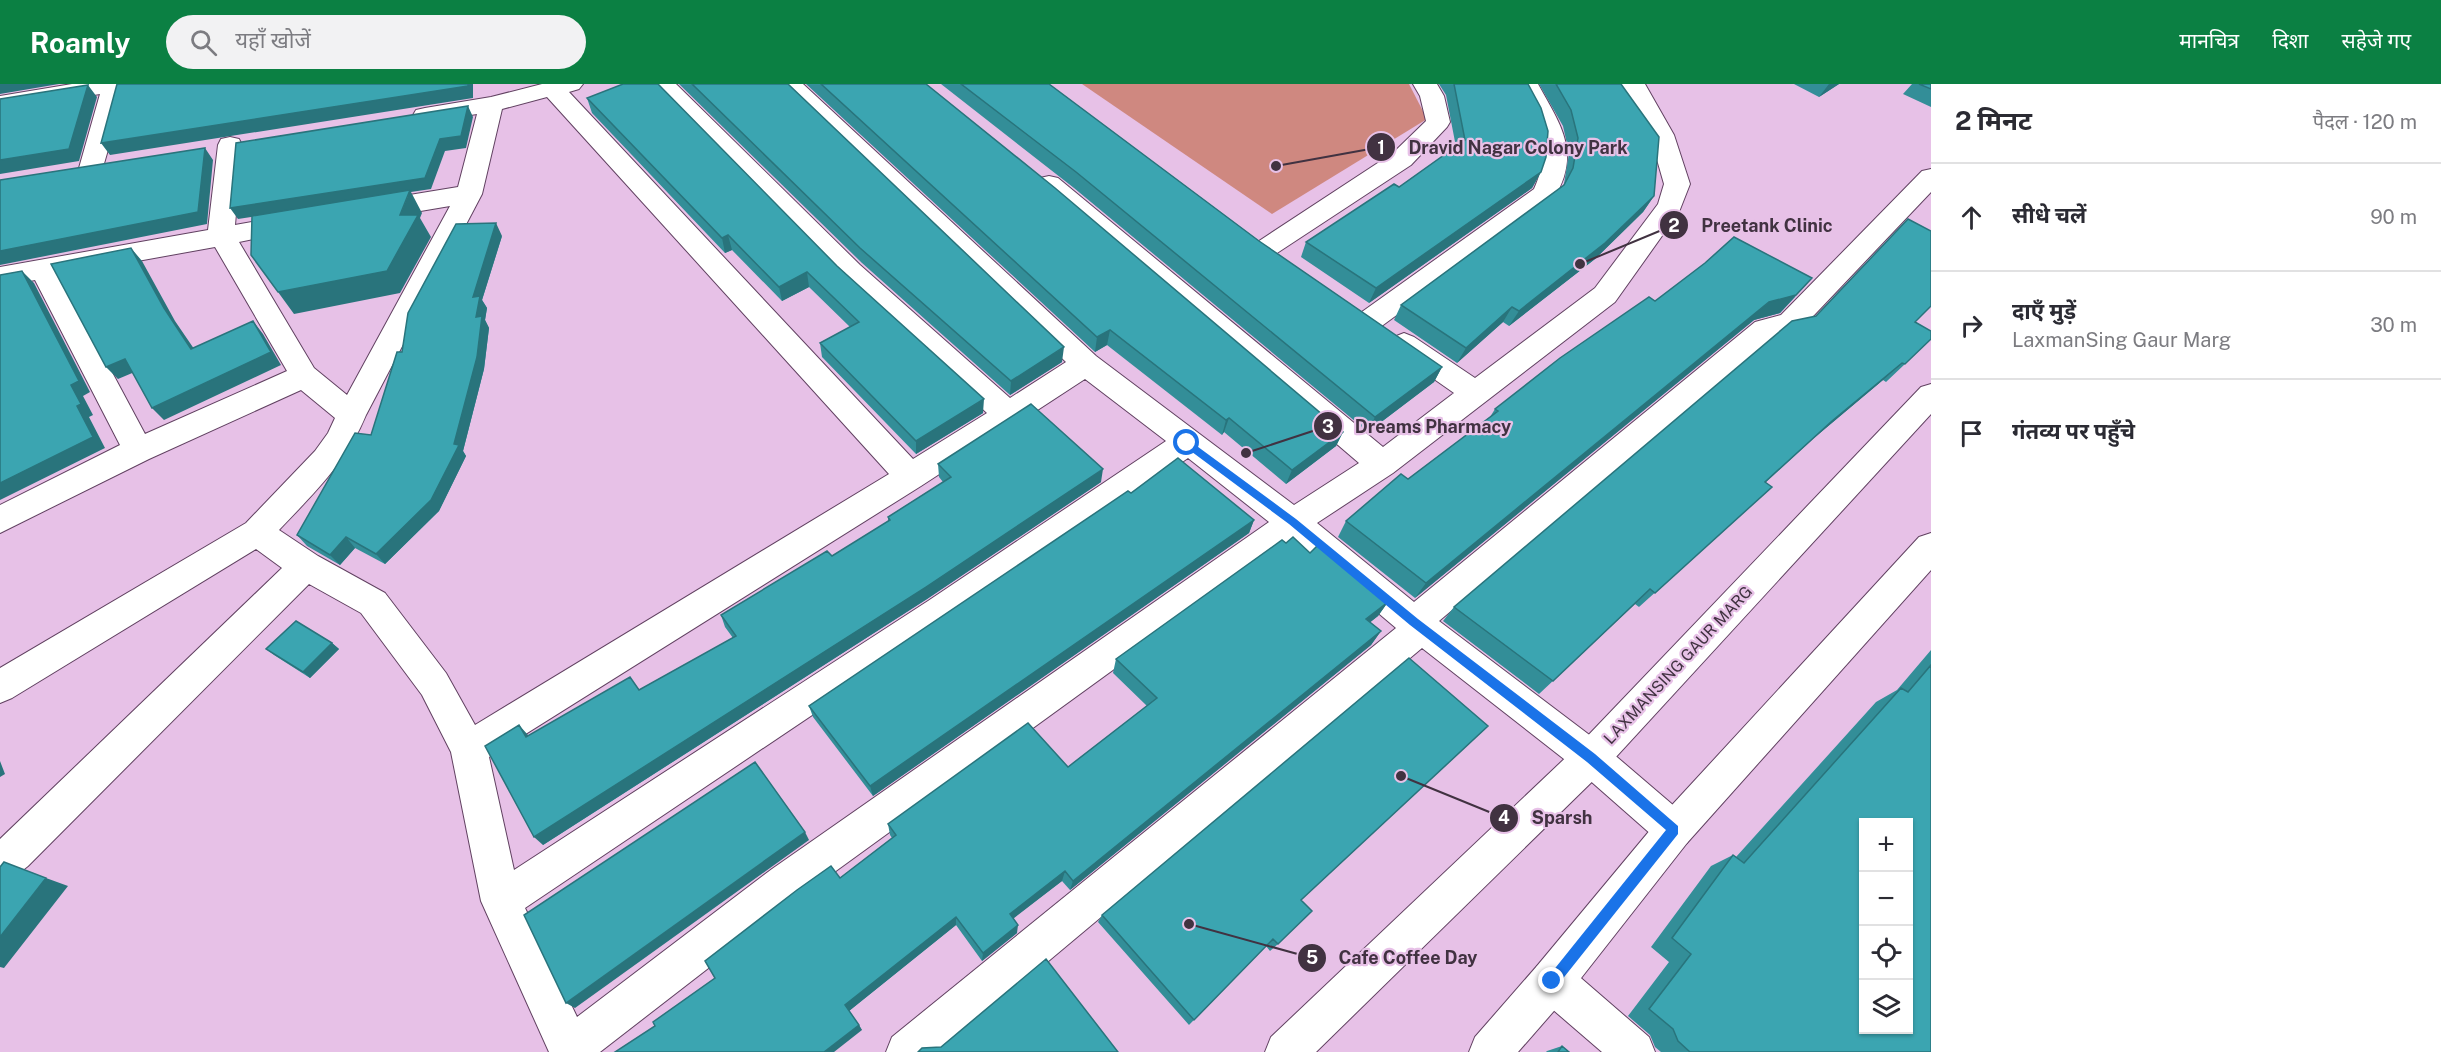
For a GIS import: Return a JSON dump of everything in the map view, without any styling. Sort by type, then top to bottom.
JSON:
[{"type":"street","points":[[0,104],[115,84],[92,168]]},
{"type":"street","points":[[663,84],[850,272],[1008,414]]},
{"type":"street","points":[[789,84],[1086,364],[1293,522],[1418,625],[1591,758],[1674,830]]},
{"type":"street","points":[[1265,248],[1402,159],[1438,122],[1432,96],[1425,84]]},
{"type":"street","points":[[1477,394],[1360,314],[1544,194],[1554,176],[1558,153],[1552,131],[1526,84]]},
{"type":"street","points":[[256,532],[306,566],[373,603],[434,684],[469,749],[501,901],[570,1050],[786,883],[1293,522],[1382,464],[1477,394],[1605,294],[1670,206],[1677,184],[1662,135],[1633,84]]},
{"type":"street","points":[[401,119],[492,104],[562,86],[910,477]]},
{"type":"street","points":[[2,678],[256,532],[326,460],[341,439],[351,415],[469,194],[492,104]]},
{"type":"street","points":[[230,146],[221,235],[304,376],[351,415]]},
{"type":"street","points":[[1029,168],[1382,464]]},
{"type":"street","points":[[907,1052],[1418,625],[1765,329],[1770,326],[1788,325],[1829,285],[1863,244],[1931,177]]},
{"type":"street","points":[[351,213],[469,194]]},
{"type":"street","points":[[0,277],[315,219]]},
{"type":"street","points":[[43,269],[138,450]]},
{"type":"street","points":[[469,749],[910,477],[1086,364]]},
{"type":"street","points":[[0,520],[138,450],[304,376]]},
{"type":"street","name":"LAXMANSING GAUR MARG","points":[[1286,1052],[1591,758],[1931,395]]},
{"type":"street","points":[[501,901],[950,604],[1187,443]]},
{"type":"street","points":[[1490,1052],[1552,981],[1674,830],[1931,547]]},
{"type":"street","points":[[0,863],[23,844],[306,566]]},
{"type":"street","points":[[1552,981],[1634,1052]]},
{"type":"shaded area","points":[[1082,84],[1409,84],[1427,119],[1272,214]]},
{"type":"building","points":[[117,84],[468,84],[468,86],[101,143]]},
{"type":"building","points":[[623,84],[658,84],[837,266],[984,399],[916,441],[820,343],[859,322],[807,272],[779,287],[728,235],[722,238],[587,98]]},
{"type":"building","points":[[692,84],[788,84],[1064,347],[1011,381],[860,248]]},
{"type":"building","points":[[821,84],[926,84],[1055,188],[1343,432],[1292,470],[1229,418],[1226,420],[1110,330],[1097,337]]},
{"type":"building","points":[[961,84],[1049,84],[1259,241],[1442,367],[1375,417],[1076,172]]},
{"type":"building","points":[[1454,84],[1528,84],[1541,108],[1548,131],[1546,157],[1541,172],[1376,288],[1306,242],[1394,184],[1399,187],[1465,140]]},
{"type":"building","points":[[1556,84],[1621,84],[1659,137],[1654,196],[1605,243],[1519,311],[1512,307],[1466,348],[1401,305],[1564,185],[1573,168],[1578,138],[1571,110]]},
{"type":"building","points":[[1919,84],[1931,84],[1931,89]]},
{"type":"building","points":[[88,85],[69,149],[0,160],[0,99]]},
{"type":"building","points":[[468,106],[461,136],[440,139],[425,178],[230,208],[236,143]]},
{"type":"building","points":[[205,148],[198,212],[0,251],[0,180]]},
{"type":"building","points":[[410,190],[400,215],[418,215],[387,271],[278,292],[251,255],[252,216]]},
{"type":"building","points":[[1908,219],[1931,231],[1931,306],[1915,322],[1931,331],[1931,339],[1905,364],[1902,363],[1832,421],[1765,482],[1772,487],[1655,593],[1650,589],[1553,681],[1454,607],[1792,321],[1816,316]]},
{"type":"building","points":[[496,223],[473,297],[480,296],[476,317],[482,316],[477,357],[454,444],[459,445],[431,500],[376,554],[346,537],[330,555],[297,535],[355,433],[371,435],[397,352],[402,352],[408,313],[456,224]]},
{"type":"building","points":[[1734,237],[1812,278],[1796,295],[1769,302],[1426,583],[1346,521],[1401,474],[1408,479],[1498,411],[1495,409],[1560,358],[1649,297],[1655,301],[1705,263]]},
{"type":"building","points":[[131,248],[164,308],[191,349],[253,321],[271,352],[152,408],[125,359],[106,367],[51,264]]},
{"type":"building","points":[[22,271],[79,381],[71,385],[81,404],[77,406],[93,437],[0,483],[0,275]]},
{"type":"building","points":[[1031,404],[1103,469],[926,587],[534,837],[485,746],[519,725],[526,737],[630,677],[639,690],[736,636],[721,615],[827,551],[832,556],[890,520],[888,517],[951,477],[938,464]]},
{"type":"building","points":[[1178,458],[1254,520],[870,786],[809,706],[1128,491],[1131,493]]},
{"type":"building","points":[[1293,537],[1310,553],[1319,544],[1388,602],[1366,619],[1381,631],[1073,881],[1065,871],[1010,914],[1018,925],[983,953],[956,917],[845,1005],[859,1025],[824,1052],[615,1052],[655,1026],[653,1022],[715,978],[705,961],[831,866],[840,878],[896,835],[888,824],[1028,723],[1068,767],[1157,698],[1116,659],[1282,540],[1286,543]]},
{"type":"building","points":[[296,621],[332,643],[303,672],[266,649]]},
{"type":"building","points":[[1409,658],[1488,726],[1301,900],[1312,911],[1278,944],[1273,939],[1194,1020],[1102,915]]},
{"type":"building","points":[[1931,665],[1931,1052],[1690,1052],[1678,1041],[1673,1029],[1649,1009],[1691,954],[1672,938],[1733,855],[1744,863],[1901,688],[1908,692]]},
{"type":"building","points":[[755,762],[805,832],[566,1003],[524,915]]},
{"type":"building","points":[[4,862],[46,878],[0,937],[0,867]]},
{"type":"building","points":[[1046,959],[1118,1052],[918,1052],[922,1048],[941,1047]]},
{"type":"building","points":[[1562,1046],[1569,1052],[1558,1052]]},
{"type":"place","name":"Dravid Nagar Colony Park","points":[[1276,166]]},
{"type":"place","name":"Preetank Clinic","points":[[1580,264]]},
{"type":"place","name":"Dreams Pharmacy","points":[[1246,453]]},
{"type":"place","name":"Sparsh","points":[[1401,776]]},
{"type":"place","name":"Cafe Coffee Day","points":[[1189,924]]},
{"type":"route","points":[[1187,443],[1293,522],[1414,622],[1591,758],[1674,830],[1552,981]]}]
